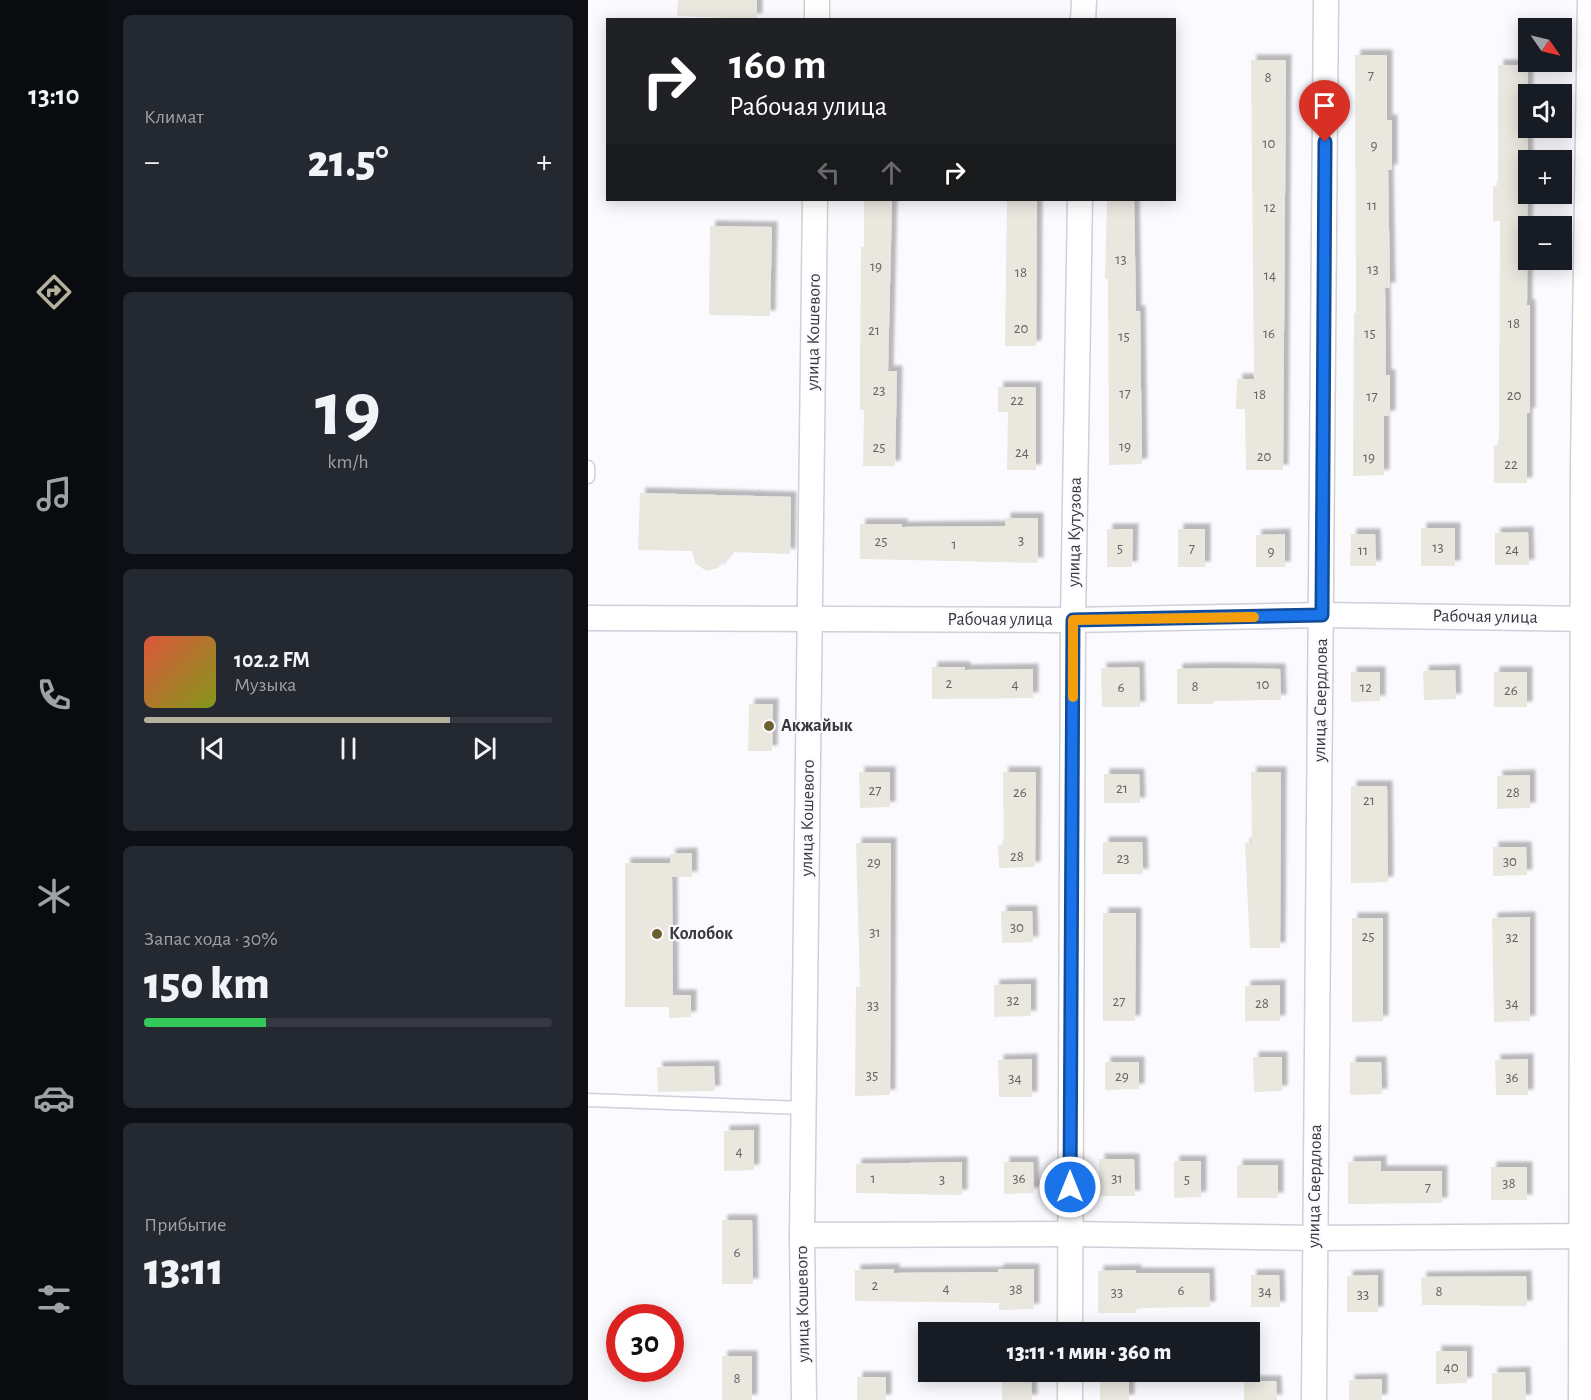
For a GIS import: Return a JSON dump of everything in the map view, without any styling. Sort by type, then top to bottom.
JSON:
[{"type":"street","points":[[817,0],[817,18]]},
{"type":"street","points":[[1083,18],[1084,0]]},
{"type":"street","name":"улица Свердлова","points":[[1314,1400],[1326,0]]},
{"type":"street","points":[[1581,1400],[1586,1236],[1590,0]]},
{"type":"street","name":"улица Кошевого","points":[[804,1400],[802,1235],[815,201]]},
{"type":"street","name":"улица Кутузова","points":[[1070,1322],[1073,620],[1080,201]]},
{"type":"street","name":"Рабочая улица","points":[[588,618],[1073,620],[1322,615],[1587,619]]},
{"type":"street","points":[[802,1235],[1070,1234],[1314,1238],[1586,1236]]},
{"type":"street","points":[[1070,1382],[1070,1400]]},
{"type":"lane","points":[[588,467],[588,477]]},
{"type":"lane","points":[[588,1100],[804,1108]]},
{"type":"building","points":[[678,0],[757,0],[757,18],[677,16]]},
{"type":"building","points":[[1355,55],[1387,55],[1387,120],[1392,120],[1392,170],[1388,170],[1390,288],[1385,288],[1386,375],[1390,375],[1390,416],[1384,416],[1384,475],[1353,476],[1354,313],[1356,313]]},
{"type":"building","points":[[1251,60],[1286,60],[1283,470],[1246,470],[1245,409],[1236,409],[1237,379],[1254,379]]},
{"type":"building","points":[[1498,65],[1518,65],[1518,72],[1528,72],[1528,84],[1518,84],[1518,138],[1528,138],[1528,150],[1518,150],[1518,204],[1527,204],[1527,216],[1518,216],[1518,270],[1527,270],[1527,305],[1530,305],[1530,413],[1527,413],[1527,483],[1494,483],[1494,445],[1499,445],[1500,221],[1493,221],[1493,186],[1498,186]]},
{"type":"building","points":[[864,201],[892,201],[888,371],[897,371],[895,466],[863,466],[864,410],[860,410],[860,371],[861,247],[864,247]]},
{"type":"building","points":[[1007,201],[1037,201],[1036,346],[1005,346]]},
{"type":"building","points":[[1107,201],[1134,201],[1136,311],[1140,311],[1142,464],[1109,465],[1108,279],[1105,279]]},
{"type":"building","points":[[710,226],[772,227],[770,316],[709,315]]},
{"type":"building","points":[[998,387],[1036,387],[1036,470],[1007,470],[1008,412],[998,412]]},
{"type":"building","points":[[640,493],[791,497],[790,554],[732,552],[718,568],[706,571],[695,563],[692,551],[638,550]]},
{"type":"building","points":[[1005,518],[1038,518],[1038,563],[860,559],[860,524],[902,524],[902,527],[1005,526]]},
{"type":"building","points":[[1421,528],[1455,528],[1455,566],[1421,566]]},
{"type":"building","points":[[1107,529],[1133,529],[1132,567],[1107,567]]},
{"type":"building","points":[[1178,529],[1205,529],[1205,567],[1178,567]]},
{"type":"building","points":[[1528,532],[1529,565],[1495,565],[1495,533]]},
{"type":"building","points":[[1285,534],[1285,567],[1256,567],[1256,535]]},
{"type":"building","points":[[1351,534],[1375,534],[1376,566],[1350,566]]},
{"type":"building","points":[[932,667],[965,667],[965,670],[1033,669],[1033,698],[932,699]]},
{"type":"building","points":[[1139,667],[1140,707],[1102,707],[1101,668]]},
{"type":"building","points":[[1177,669],[1280,669],[1281,700],[1177,704]]},
{"type":"building","points":[[1455,670],[1456,699],[1424,700],[1423,671]]},
{"type":"building","points":[[1351,672],[1380,672],[1380,701],[1351,702]]},
{"type":"building","points":[[1494,672],[1527,672],[1527,707],[1494,707]]},
{"type":"building","points":[[749,704],[773,704],[772,751],[748,751]]},
{"type":"building","points":[[859,772],[890,772],[890,807],[860,808]]},
{"type":"building","points":[[1003,772],[1036,772],[1035,867],[999,868],[998,845],[1004,845]]},
{"type":"building","points":[[1251,772],[1281,772],[1280,948],[1250,948],[1245,843],[1252,843]]},
{"type":"building","points":[[1104,774],[1139,774],[1140,803],[1104,803]]},
{"type":"building","points":[[1530,775],[1530,808],[1497,809],[1497,776]]},
{"type":"building","points":[[1351,786],[1387,786],[1388,882],[1351,883]]},
{"type":"building","points":[[1103,842],[1142,842],[1143,874],[1103,874]]},
{"type":"building","points":[[856,843],[891,843],[890,1095],[855,1096],[856,987],[860,987]]},
{"type":"building","points":[[1493,847],[1526,847],[1527,875],[1493,876]]},
{"type":"building","points":[[692,853],[692,877],[672,877],[673,995],[691,995],[691,1017],[669,1018],[669,1007],[625,1007],[625,863],[670,863],[670,854]]},
{"type":"building","points":[[1001,911],[1032,911],[1033,942],[1002,943]]},
{"type":"building","points":[[1103,913],[1136,913],[1135,1021],[1103,1021]]},
{"type":"building","points":[[1530,917],[1530,1021],[1494,1022],[1492,918]]},
{"type":"building","points":[[1352,918],[1383,918],[1383,1021],[1352,1022]]},
{"type":"building","points":[[1031,984],[1031,1016],[994,1017],[994,985]]},
{"type":"building","points":[[1280,985],[1280,1021],[1245,1021],[1245,986]]},
{"type":"building","points":[[1253,1057],[1282,1057],[1282,1091],[1254,1092]]},
{"type":"building","points":[[1032,1059],[1032,1097],[999,1097],[998,1060]]},
{"type":"building","points":[[1528,1059],[1528,1095],[1496,1095],[1495,1060]]},
{"type":"building","points":[[1105,1062],[1139,1062],[1139,1089],[1105,1090]]},
{"type":"building","points":[[1350,1062],[1381,1062],[1382,1094],[1350,1095]]},
{"type":"building","points":[[714,1066],[715,1091],[658,1092],[657,1067]]},
{"type":"building","points":[[754,1130],[754,1170],[724,1171],[724,1131]]},
{"type":"building","points":[[1099,1159],[1134,1159],[1135,1196],[1100,1196]]},
{"type":"building","points":[[1174,1161],[1201,1161],[1201,1197],[1174,1198]]},
{"type":"building","points":[[1381,1161],[1381,1171],[1442,1171],[1442,1203],[1348,1204],[1348,1162]]},
{"type":"building","points":[[962,1162],[962,1195],[856,1193],[856,1164]]},
{"type":"building","points":[[1004,1162],[1033,1162],[1034,1193],[1004,1194]]},
{"type":"building","points":[[1237,1165],[1278,1165],[1278,1198],[1237,1198]]},
{"type":"building","points":[[1491,1167],[1527,1167],[1527,1200],[1491,1200]]},
{"type":"building","points":[[722,1220],[752,1220],[753,1284],[722,1284]]},
{"type":"building","points":[[894,1269],[894,1273],[998,1272],[998,1269],[1034,1269],[1034,1309],[999,1310],[999,1303],[855,1301],[855,1270]]},
{"type":"building","points":[[1136,1270],[1136,1273],[1209,1273],[1210,1307],[1136,1308],[1136,1313],[1098,1313],[1098,1271]]},
{"type":"building","points":[[1251,1275],[1279,1275],[1280,1307],[1251,1307]]},
{"type":"building","points":[[1378,1275],[1378,1312],[1347,1312],[1347,1276]]},
{"type":"building","points":[[1526,1276],[1527,1306],[1422,1305],[1421,1277]]},
{"type":"building","points":[[1436,1351],[1467,1351],[1467,1383],[1436,1384]]},
{"type":"building","points":[[722,1356],[752,1356],[752,1400],[722,1400]]},
{"type":"building","points":[[1525,1372],[1526,1400],[1492,1400],[1492,1373]]},
{"type":"building","points":[[857,1377],[886,1377],[886,1400],[857,1400]]},
{"type":"building","points":[[1382,1379],[1382,1400],[1349,1400],[1349,1380]]},
{"type":"building","points":[[1276,1381],[1277,1400],[1244,1400],[1244,1382]]},
{"type":"building","points":[[1002,1382],[1031,1382],[1032,1400],[1002,1400]]},
{"type":"building","points":[[1100,1382],[1129,1382],[1129,1400],[1100,1400]]},
{"type":"slow traffic","points":[[1073,697],[1073,620],[1254,617]]},
{"type":"place","name":"Акжайык","points":[[769,726]]},
{"type":"place","name":"Колобок","points":[[657,934]]},
{"type":"route","points":[[1070,1187],[1073,620],[1322,615],[1325,142]]}]
